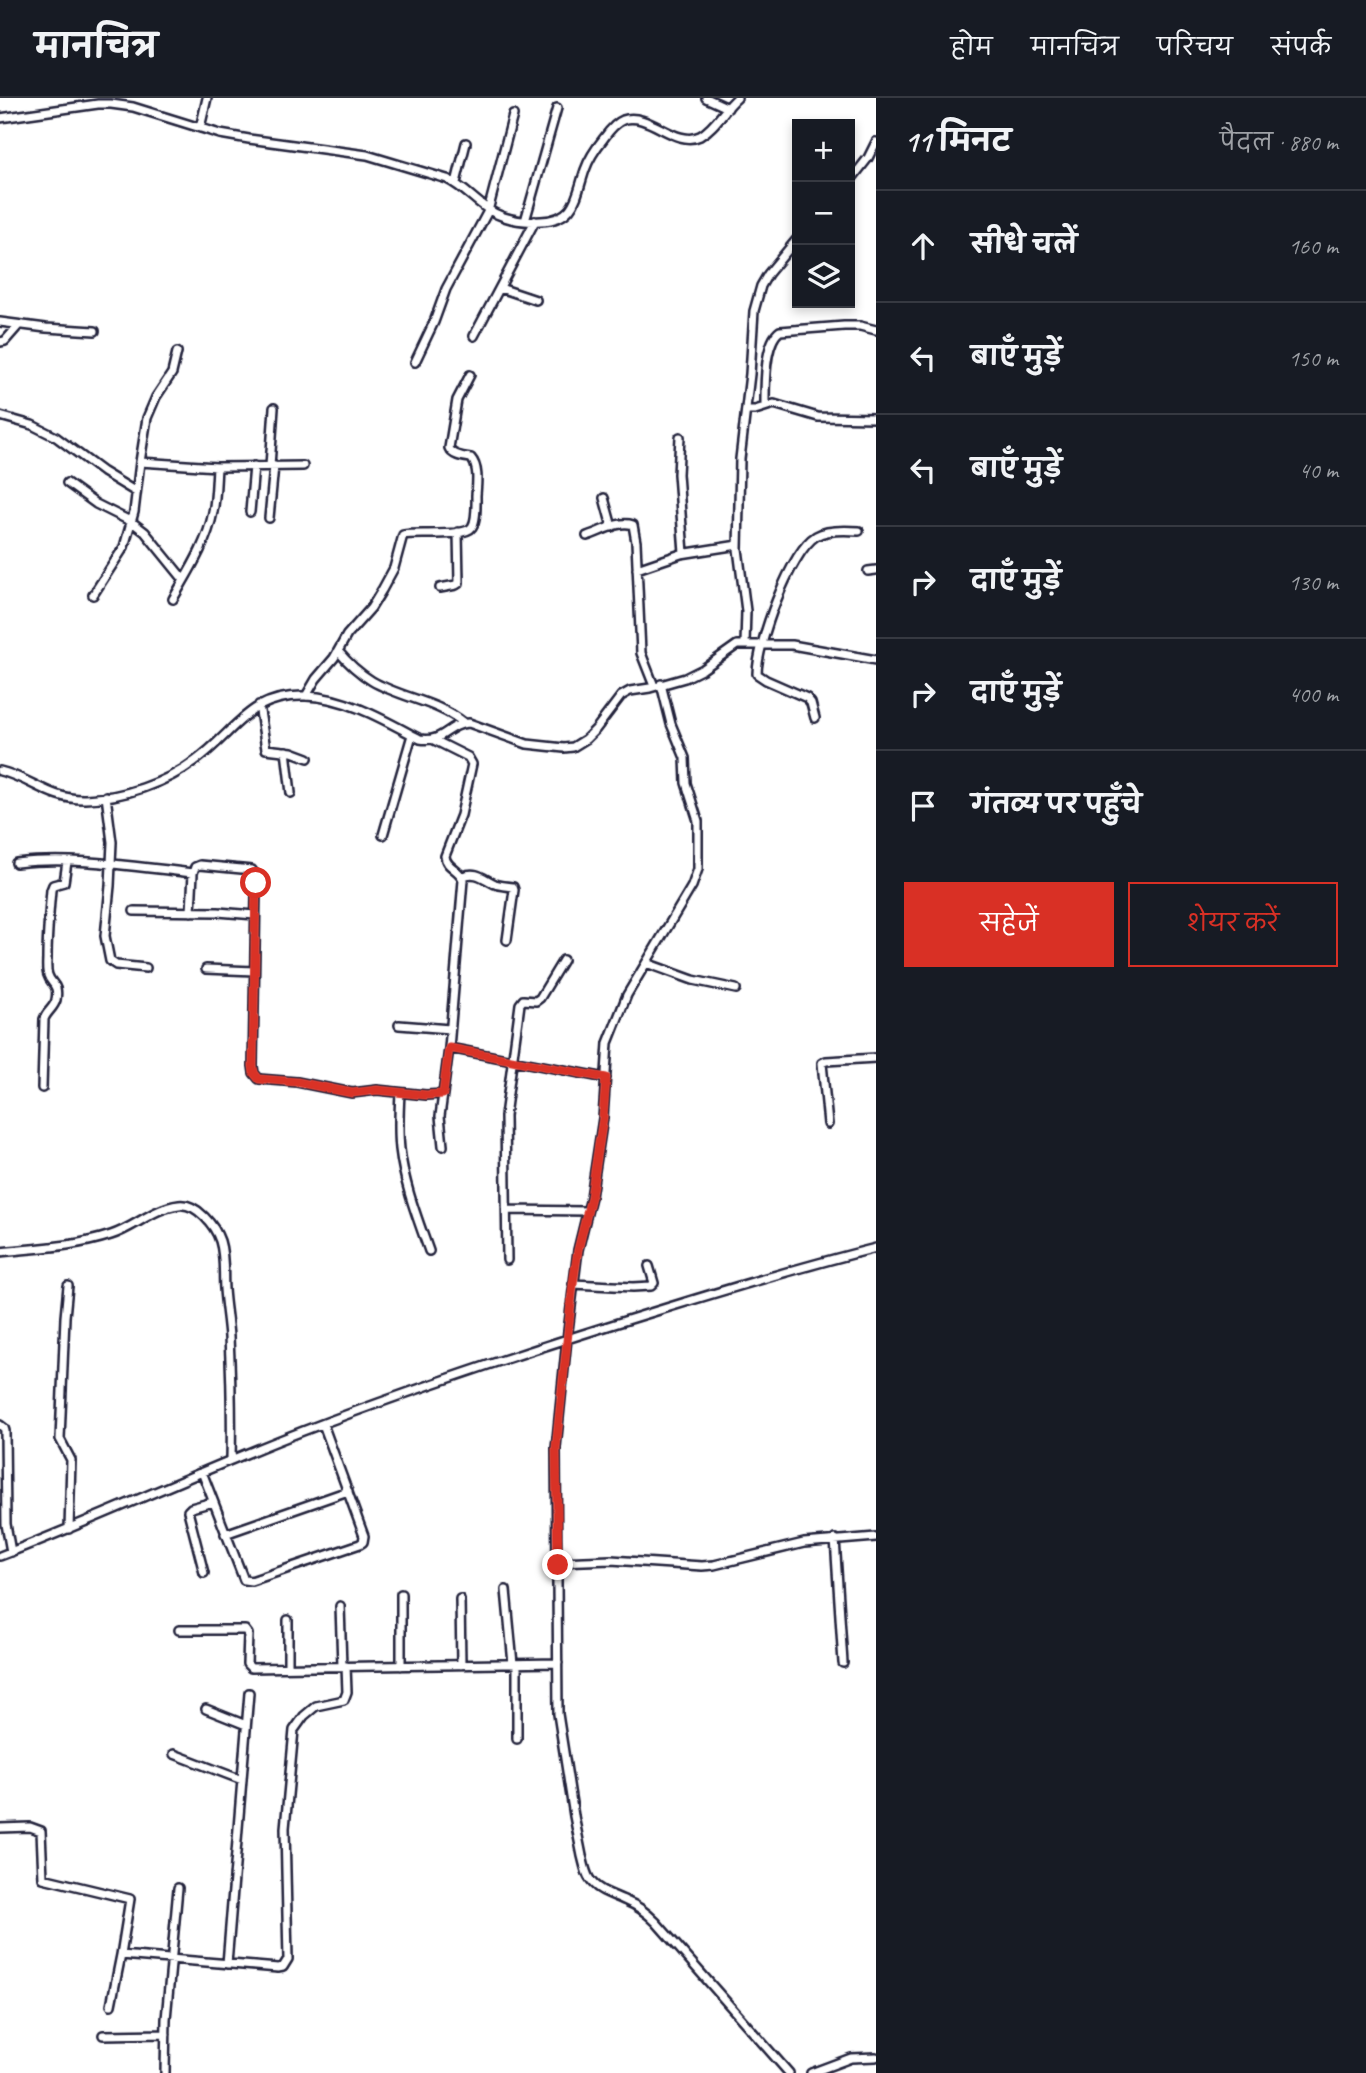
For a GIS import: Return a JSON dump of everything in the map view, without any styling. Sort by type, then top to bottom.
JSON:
[{"type":"street","points":[[200,128],[207,98]]},
{"type":"street","points":[[706,98],[727,108]]},
{"type":"street","points":[[0,118],[111,104],[146,110],[200,128],[249,139],[367,155],[456,183],[488,211],[505,218],[535,222],[561,218],[571,208],[579,194],[592,154],[613,126],[623,120],[640,121],[681,137],[692,138],[716,122],[737,98]]},
{"type":"street","points":[[525,221],[557,108]]},
{"type":"street","points":[[415,362],[446,289],[488,211],[513,114]]},
{"type":"street","points":[[855,175],[876,142]]},
{"type":"street","points":[[456,183],[466,144]]},
{"type":"street","points":[[474,336],[535,222]]},
{"type":"street","points":[[745,644],[746,611],[738,545],[740,459],[756,300],[768,274],[792,245]]},
{"type":"street","points":[[500,288],[536,300]]},
{"type":"street","points":[[0,322],[95,331]]},
{"type":"street","points":[[0,342],[5,341],[19,325]]},
{"type":"street","points":[[765,406],[770,345],[776,333],[844,326],[876,330]]},
{"type":"street","points":[[93,595],[122,551],[132,522],[147,418],[156,397],[172,373],[177,352]]},
{"type":"street","points":[[306,696],[347,635],[371,608],[394,568],[403,534],[435,535],[467,531],[474,524],[476,466],[471,458],[455,454],[449,448],[457,400],[470,375]]},
{"type":"street","points":[[746,411],[774,404],[818,417],[876,418]]},
{"type":"street","points":[[269,518],[274,408]]},
{"type":"street","points":[[0,416],[46,431],[136,492]]},
{"type":"street","points":[[680,437],[678,474],[684,553]]},
{"type":"street","points":[[140,462],[216,467],[303,466]]},
{"type":"street","points":[[250,512],[254,466]]},
{"type":"street","points":[[173,599],[198,556],[208,532],[215,502],[216,467]]},
{"type":"street","points":[[67,483],[96,504],[132,522],[145,532],[184,580]]},
{"type":"street","points":[[604,498],[612,527]]},
{"type":"street","points":[[587,536],[628,523],[633,526],[641,653],[658,685],[685,758],[686,779],[698,821],[698,869],[692,886],[627,995],[608,1043],[603,1118],[591,1197],[573,1284],[556,1448],[559,1729],[587,1875],[600,1888],[630,1902],[656,1922],[789,2073]]},
{"type":"street","points":[[815,718],[807,698],[757,674],[762,644],[772,611],[788,577],[800,554],[812,539],[825,533],[859,531]]},
{"type":"street","points":[[440,588],[456,585],[460,580],[458,532]]},
{"type":"street","points":[[637,569],[684,553],[738,545]]},
{"type":"street","points":[[338,651],[359,673],[374,682],[445,710],[464,723],[486,728],[527,744],[547,747],[573,747],[596,729],[621,696],[630,691],[685,678],[703,669],[732,646],[792,645],[876,660]]},
{"type":"street","points":[[0,771],[64,797],[83,799],[106,796],[178,773],[197,760],[258,705],[286,697],[306,696],[344,703],[420,739],[434,740],[468,757],[472,764],[461,816],[445,856],[449,865],[462,876]]},
{"type":"street","points":[[258,705],[266,749],[286,751],[308,758]]},
{"type":"street","points":[[434,740],[464,723]]},
{"type":"street","points":[[383,835],[412,735]]},
{"type":"street","points":[[286,751],[291,793]]},
{"type":"street","points":[[106,796],[112,842],[105,936],[110,961],[116,965],[146,968]]},
{"type":"street","points":[[16,863],[35,860],[111,864],[193,873]]},
{"type":"street","points":[[42,1088],[44,1019],[53,1006],[56,990],[56,984],[47,971],[51,890],[53,885],[64,882],[67,862]]},
{"type":"street","points":[[191,912],[195,867],[200,865],[253,870],[256,883],[253,1066],[257,1077],[352,1093],[377,1090],[443,1094]]},
{"type":"street","points":[[462,876],[482,876],[496,884],[513,887],[508,940]]},
{"type":"street","points":[[443,1146],[440,1116],[449,1048],[462,876]]},
{"type":"street","points":[[134,911],[256,915]]},
{"type":"street","points":[[507,1260],[505,1116],[521,1001],[536,1001],[540,998],[563,960]]},
{"type":"street","points":[[646,963],[693,980],[736,989]]},
{"type":"street","points":[[205,970],[254,971]]},
{"type":"street","points":[[399,1025],[450,1029]]},
{"type":"street","points":[[449,1048],[606,1078]]},
{"type":"street","points":[[828,1124],[822,1063],[826,1060],[876,1058]]},
{"type":"street","points":[[400,1093],[399,1136],[403,1170],[429,1251]]},
{"type":"street","points":[[0,1252],[65,1247],[94,1240],[114,1234],[152,1214],[180,1205],[189,1205],[200,1212],[219,1239],[223,1255],[223,1288],[229,1335],[232,1460]]},
{"type":"street","points":[[507,1210],[587,1211]]},
{"type":"street","points":[[0,1556],[323,1424],[567,1339],[804,1266],[876,1248]]},
{"type":"street","points":[[573,1284],[651,1286],[654,1283],[649,1266]]},
{"type":"street","points":[[68,1286],[60,1439],[71,1460],[69,1529]]},
{"type":"street","points":[[202,1472],[242,1578],[247,1581],[360,1544],[364,1535],[323,1424]]},
{"type":"street","points":[[0,1425],[5,1431],[6,1524],[11,1552]]},
{"type":"street","points":[[225,1534],[348,1491]]},
{"type":"street","points":[[204,1573],[188,1511],[213,1502]]},
{"type":"street","points":[[558,1562],[611,1560],[702,1566],[804,1543],[876,1537]]},
{"type":"street","points":[[835,1539],[843,1663]]},
{"type":"street","points":[[506,1590],[515,1664],[517,1739]]},
{"type":"street","points":[[401,1594],[401,1666]]},
{"type":"street","points":[[460,1599],[461,1665]]},
{"type":"street","points":[[121,1955],[278,1968],[287,1962],[285,1828],[295,1730],[303,1716],[316,1706],[344,1700],[347,1692],[340,1606]]},
{"type":"street","points":[[288,1620],[288,1667]]},
{"type":"street","points":[[179,1630],[245,1630],[248,1634],[249,1668],[558,1663]]},
{"type":"street","points":[[227,1965],[249,1693]]},
{"type":"street","points":[[206,1709],[246,1726]]},
{"type":"street","points":[[174,1754],[242,1780]]},
{"type":"street","points":[[0,1828],[30,1827],[41,1831],[43,1878],[130,1899],[111,2005]]},
{"type":"street","points":[[165,2073],[178,1888]]},
{"type":"street","points":[[103,2035],[166,2034]]},
{"type":"street","points":[[811,2073],[851,2058],[876,2057]]},
{"type":"route","points":[[256,883],[253,1066],[259,1079],[313,1084],[346,1093],[377,1090],[443,1094],[449,1048],[606,1078],[591,1197],[573,1284],[556,1448],[558,1565]]}]
